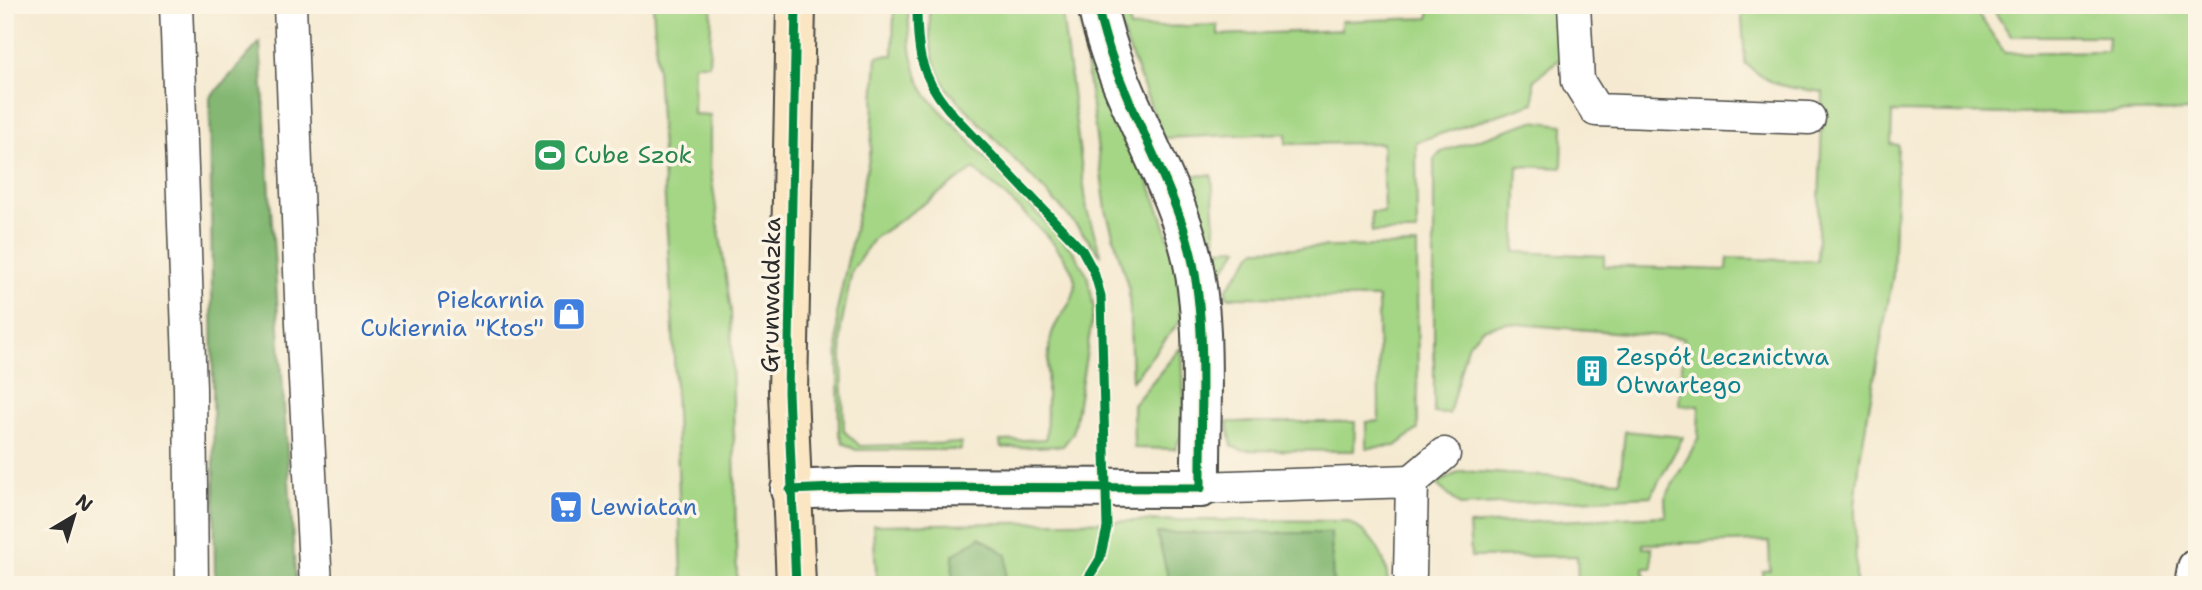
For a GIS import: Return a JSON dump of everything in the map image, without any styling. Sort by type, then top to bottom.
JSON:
[{"type":"street","name":"Grunwaldzka","points":[[796,5],[790,250],[790,490],[796,585]]},
{"type":"street","points":[[790,490],[858,487],[1201,488],[1201,359],[1196,284],[1187,241],[1110,57],[1097,5]]},
{"type":"street","points":[[2194,585],[2197,568]]},
{"type":"lane","points":[[176,5],[190,388],[192,585]]},
{"type":"lane","points":[[290,5],[302,324],[316,585]]},
{"type":"lane","points":[[1574,5],[1578,81],[1596,110],[1810,118]]},
{"type":"lane","points":[[1201,488],[1412,481],[1444,454]]},
{"type":"lane","points":[[1410,574],[1412,481]]},
{"type":"green space","points":[[653,5],[712,5],[709,64],[694,64],[693,114],[710,115],[710,167],[731,311],[737,580],[687,584],[682,579],[673,331]]},
{"type":"green space","points":[[894,5],[908,5],[914,64],[928,97],[1073,251],[1088,276],[1094,309],[1073,433],[1063,446],[1001,448],[1000,441],[1046,439],[1047,375],[1051,337],[1072,299],[1075,284],[1072,271],[1063,255],[1034,222],[974,169],[873,239],[852,271],[841,327],[844,431],[860,446],[961,443],[961,450],[856,450],[843,443],[839,433],[837,311],[871,149],[877,56],[893,55]]},
{"type":"green space","points":[[930,5],[1061,5],[1087,210],[1101,255],[1065,212],[948,90],[937,70],[932,49]]},
{"type":"green space","points":[[1078,5],[1081,5],[1162,217],[1177,267],[1181,320],[1132,381],[1129,290],[1106,210]]},
{"type":"green space","points":[[1112,5],[1129,5],[1130,28],[1218,25],[1218,35],[1341,30],[1341,21],[1429,18],[1429,5],[1560,5],[1565,55],[1534,80],[1534,103],[1416,142],[1417,232],[1372,232],[1371,212],[1384,212],[1382,143],[1286,144],[1286,133],[1163,138]]},
{"type":"green space","points":[[1741,5],[1972,5],[2005,53],[2107,51],[2108,36],[2011,36],[1990,5],[2197,5],[2197,111],[2010,114],[1892,112],[1891,144],[1898,145],[1893,275],[1860,458],[1855,507],[1856,585],[1763,585],[1762,571],[1770,570],[1769,541],[1643,544],[1643,548],[1652,548],[1652,568],[1644,568],[1645,585],[1578,585],[1577,556],[1471,557],[1469,525],[1666,516],[1665,498],[1698,439],[1699,406],[1679,405],[1684,338],[1506,323],[1482,329],[1467,346],[1449,414],[1434,413],[1434,160],[1441,152],[1533,121],[1563,125],[1562,168],[1518,166],[1515,252],[1604,256],[1604,266],[1727,270],[1728,258],[1817,261],[1823,92],[1772,82],[1745,63]]},
{"type":"green space","points":[[260,42],[296,585],[215,585],[210,98]]},
{"type":"green space","points":[[1212,175],[1216,249],[1239,248],[1212,285],[1180,176]]},
{"type":"green space","points":[[1417,245],[1418,429],[1396,446],[1366,448],[1366,422],[1379,421],[1378,298],[1227,297],[1226,290],[1256,249]]},
{"type":"green space","points":[[1182,346],[1185,428],[1175,449],[1134,448],[1133,405]]},
{"type":"green space","points":[[1227,422],[1355,422],[1354,451],[1241,450],[1232,446]]},
{"type":"green space","points":[[1625,431],[1683,437],[1651,496],[1461,506],[1436,484],[1461,471],[1620,481]]},
{"type":"green space","points":[[1199,520],[1346,521],[1363,532],[1376,546],[1385,564],[1388,585],[877,585],[873,525]]},
{"type":"green space","points":[[1157,533],[1331,533],[1333,585],[1170,585]]},
{"type":"green space","points":[[980,537],[1007,555],[1005,585],[952,585],[953,555]]},
{"type":"cycle path","points":[[796,5],[788,392],[796,585]]},
{"type":"cycle path","points":[[917,5],[919,48],[925,72],[938,96],[1082,250],[1094,272],[1101,296],[1107,528],[1100,559],[1084,585]]},
{"type":"cycle path","points":[[790,490],[858,487],[1201,488],[1201,330],[1194,268],[1177,209],[1126,94],[1097,5]]},
{"type":"place","name":"Cube Szok","points":[[550,155]]},
{"type":"place","name":"Piekarnia Cukiernia \"Kłos\"","points":[[569,314]]},
{"type":"place","name":"Zespół Lecznictwa Otwartego","points":[[1592,371]]},
{"type":"place","name":"Lewiatan","points":[[566,507]]}]
